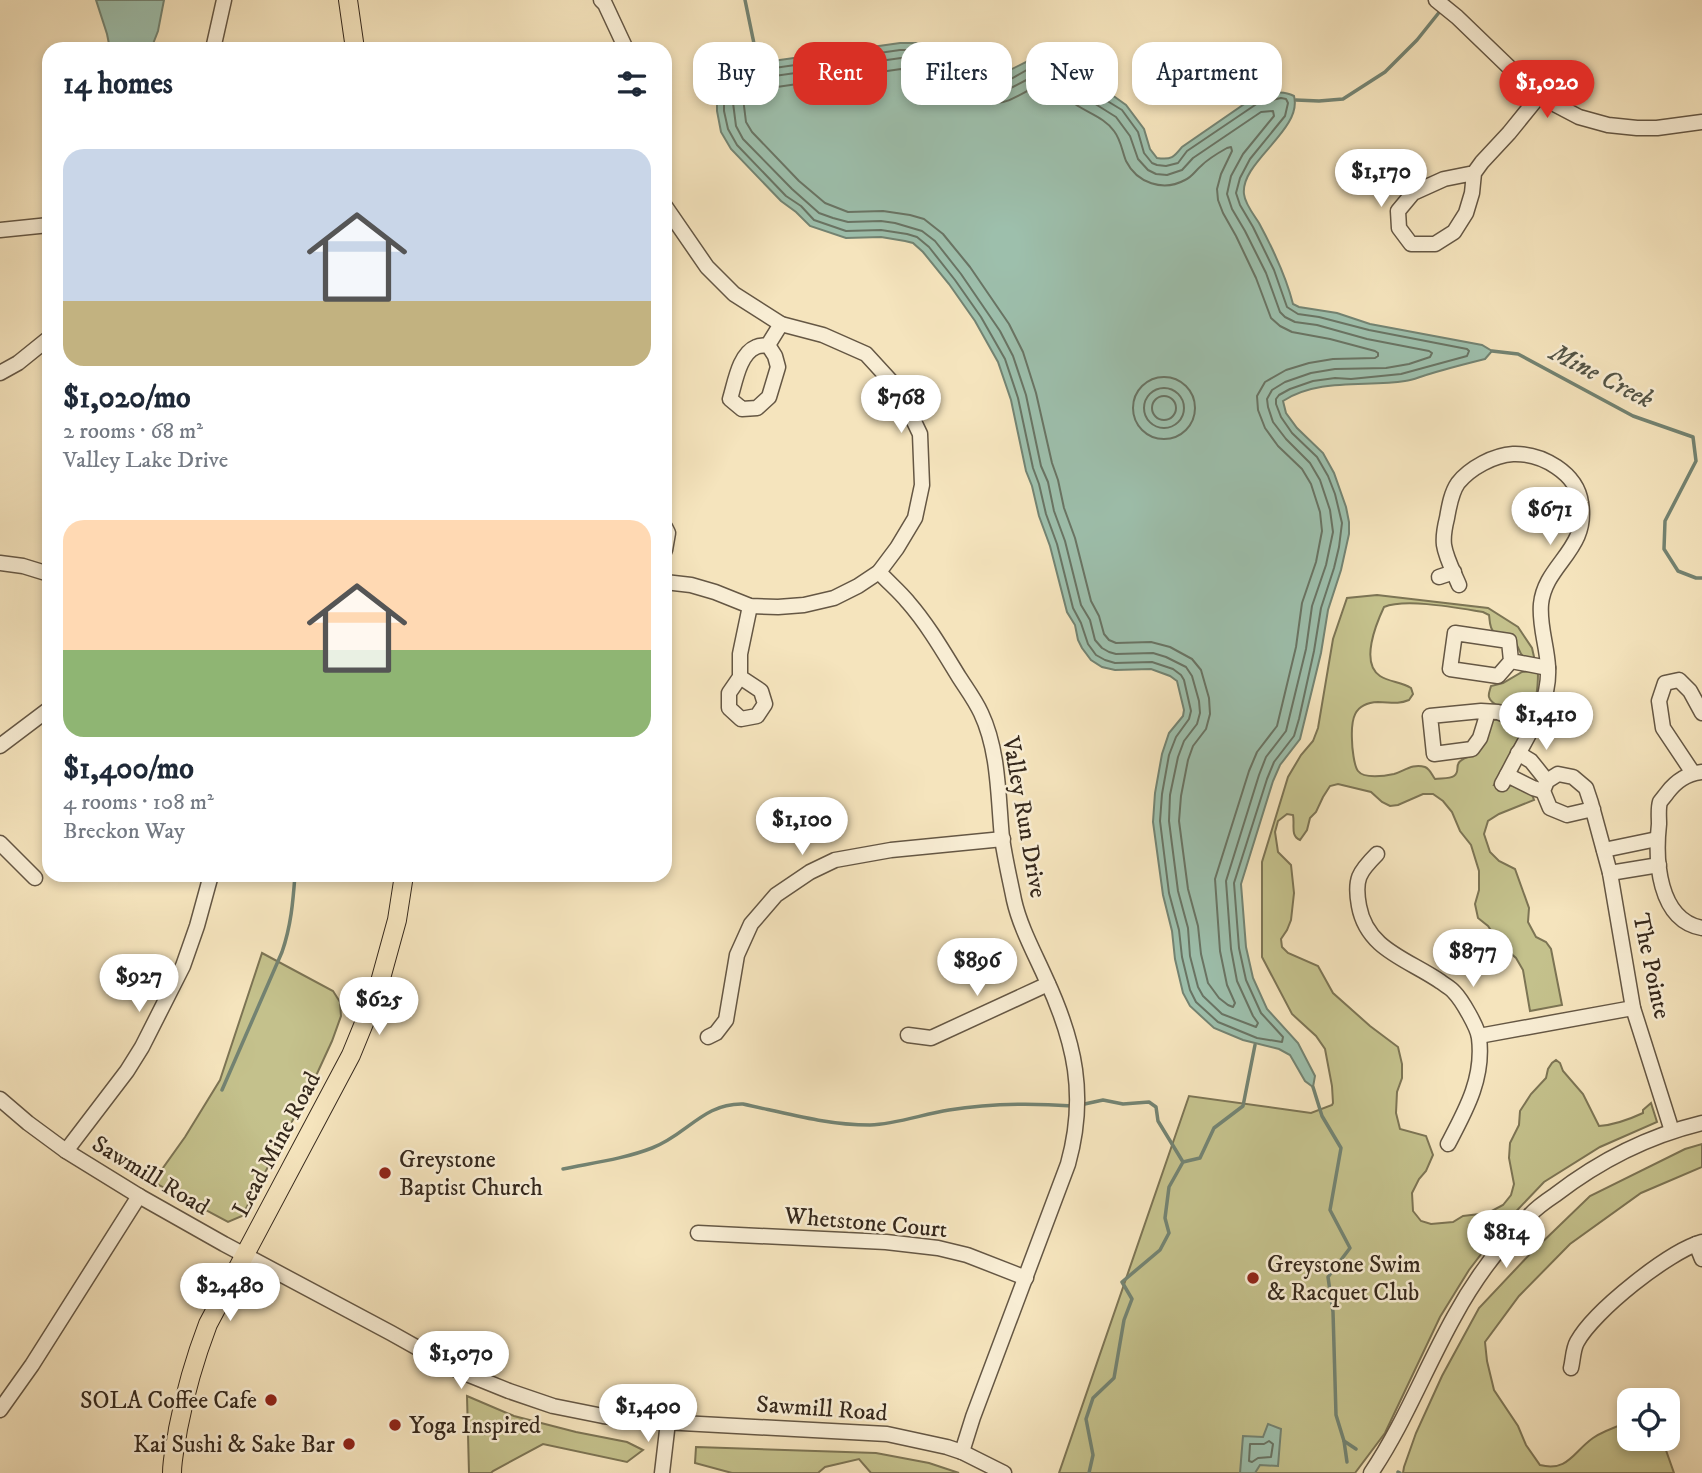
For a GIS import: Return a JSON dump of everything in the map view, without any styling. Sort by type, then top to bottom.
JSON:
[{"type":"main road","points":[[348,0],[354,42]]},
{"type":"main road","name":"Lead Mine Road","points":[[172,1473],[183,1405],[194,1361],[208,1324],[351,1055],[378,989],[397,920],[403,882]]},
{"type":"street","points":[[215,42],[224,0]]},
{"type":"street","points":[[601,0],[623,42]]},
{"type":"street","points":[[1436,0],[1539,96],[1579,117],[1608,125],[1637,128],[1702,122]]},
{"type":"street","points":[[1474,173],[1444,178],[1413,193],[1398,211],[1399,228],[1411,244],[1436,244],[1454,232],[1466,213],[1474,173],[1539,96]]},
{"type":"street","points":[[672,216],[708,268],[734,294],[781,324],[823,335],[866,354],[899,390],[920,434],[922,485],[915,518],[879,572],[834,598],[804,605],[750,606],[715,592],[672,583]]},
{"type":"street","points":[[0,230],[42,226]]},
{"type":"street","points":[[768,345],[781,324]]},
{"type":"street","points":[[0,373],[18,363],[42,344]]},
{"type":"street","points":[[1439,577],[1456,578],[1444,545],[1450,502],[1458,483],[1475,468],[1492,459],[1514,454],[1547,461],[1567,475],[1577,489],[1581,502],[1580,528],[1576,542],[1545,586],[1541,603],[1548,668],[1545,695],[1540,712],[1505,780],[1533,788],[1545,786]]},
{"type":"street","points":[[0,563],[42,571]]},
{"type":"street","name":"Valley Run Drive","points":[[879,572],[907,601],[936,638],[981,714],[993,752],[1003,839],[1015,905],[1063,1016],[1073,1051],[1077,1087],[1077,1124],[1068,1164],[962,1452]]},
{"type":"street","points":[[740,677],[740,654],[750,606]]},
{"type":"street","points":[[1455,633],[1509,641],[1511,661],[1498,676],[1450,669],[1455,633]]},
{"type":"street","points":[[1511,661],[1548,668]]},
{"type":"street","points":[[1702,713],[1690,691],[1679,680],[1665,683],[1659,701],[1663,727],[1697,773],[1675,782],[1660,802],[1657,839],[1659,865],[1663,888],[1672,911],[1692,926],[1702,928]]},
{"type":"street","points":[[1488,712],[1498,712],[1533,726]]},
{"type":"street","points":[[0,746],[42,714]]},
{"type":"street","points":[[1518,753],[1531,761],[1545,786],[1550,808],[1566,814],[1593,809]]},
{"type":"street","name":"The Pointe","points":[[1545,786],[1558,774],[1573,777],[1586,788],[1610,873],[1633,1008],[1672,1131]]},
{"type":"street","points":[[708,1037],[726,1020],[737,955],[751,924],[776,895],[810,872],[835,860],[891,850],[1003,839]]},
{"type":"street","points":[[1604,850],[1657,839]]},
{"type":"street","points":[[0,844],[35,878]]},
{"type":"street","points":[[1377,854],[1360,872],[1356,893],[1361,919],[1376,942],[1454,992],[1479,1036],[1480,1062],[1476,1082],[1469,1104],[1448,1144]]},
{"type":"street","points":[[1610,873],[1659,865]]},
{"type":"street","points":[[66,1150],[127,1072],[142,1047],[183,966],[209,882]]},
{"type":"street","points":[[908,1035],[931,1038],[1048,984]]},
{"type":"street","points":[[1479,1036],[1633,1008]]},
{"type":"street","name":"Sawmill Road","points":[[0,1099],[66,1150],[139,1196],[457,1370],[488,1383],[554,1406],[603,1416],[887,1434],[941,1445],[962,1452],[1004,1473]]},
{"type":"street","points":[[1371,1473],[1396,1431],[1454,1317],[1479,1276],[1531,1213],[1579,1176],[1633,1146],[1702,1123]]},
{"type":"street","points":[[0,1410],[32,1365],[139,1196]]},
{"type":"street","name":"Whetstone Court","points":[[698,1233],[886,1242],[938,1248],[967,1255],[1026,1278]]},
{"type":"street","points":[[1571,1368],[1576,1343],[1620,1295],[1656,1267],[1699,1243],[1702,1259]]},
{"type":"street","points":[[663,1473],[668,1422]]},
{"type":"shaded area","points":[[1377,595],[1488,608],[1518,627],[1532,648],[1535,661],[1524,658],[1515,641],[1509,636],[1494,632],[1490,626],[1489,615],[1483,612],[1405,603],[1384,607],[1372,643],[1371,662],[1380,676],[1411,688],[1413,694],[1405,702],[1370,703],[1359,709],[1353,719],[1352,747],[1354,761],[1361,774],[1390,775],[1421,766],[1428,769],[1435,779],[1448,778],[1456,773],[1458,763],[1473,755],[1491,721],[1503,720],[1523,729],[1494,785],[1529,786],[1534,800],[1488,821],[1484,834],[1490,852],[1499,861],[1515,869],[1529,908],[1528,922],[1536,937],[1546,942],[1551,949],[1562,1005],[1530,1011],[1523,970],[1516,958],[1478,918],[1475,904],[1479,890],[1479,871],[1471,845],[1460,831],[1452,812],[1433,794],[1423,794],[1390,806],[1371,792],[1338,784],[1330,786],[1300,840],[1294,833],[1293,815],[1287,814],[1278,821],[1275,832],[1278,852],[1291,865],[1294,893],[1291,920],[1281,939],[1282,947],[1288,953],[1318,966],[1333,993],[1398,1047],[1402,1078],[1397,1092],[1396,1113],[1400,1129],[1426,1136],[1433,1155],[1412,1193],[1413,1211],[1421,1221],[1431,1224],[1453,1222],[1463,1216],[1488,1213],[1503,1205],[1511,1195],[1514,1184],[1509,1158],[1510,1143],[1519,1125],[1520,1111],[1546,1078],[1548,1069],[1556,1060],[1583,1094],[1599,1126],[1637,1116],[1651,1103],[1657,1122],[1600,1147],[1544,1182],[1505,1223],[1469,1270],[1440,1317],[1385,1433],[1355,1473],[1059,1473],[1189,1096],[1311,1113],[1333,1103],[1325,1049],[1316,1036],[1292,1014],[1262,957],[1262,862],[1288,777],[1313,741],[1318,728],[1333,639],[1347,598]]},
{"type":"shaded area","points":[[1530,671],[1538,673],[1538,679],[1535,702],[1528,718],[1491,701],[1491,686]]},
{"type":"shaded area","points":[[262,953],[333,991],[340,1002],[341,1016],[315,1078],[242,1216],[228,1222],[153,1182],[220,1080]]},
{"type":"shaded area","points":[[1702,1144],[1702,1167],[1641,1193],[1570,1244],[1519,1296],[1485,1342],[1494,1390],[1540,1465],[1557,1466],[1564,1463],[1597,1435],[1617,1427],[1617,1451],[1666,1451],[1674,1473],[1403,1473],[1416,1433],[1442,1376],[1479,1308],[1590,1196],[1685,1149]]},
{"type":"shaded area","points":[[467,1396],[514,1416],[627,1442],[643,1450],[627,1462],[543,1444],[491,1473],[469,1473]]},
{"type":"shaded area","points":[[696,1447],[876,1453],[929,1463],[959,1473],[871,1473],[859,1459],[825,1467],[818,1473],[732,1473],[695,1463]]},
{"type":"water","points":[[96,0],[164,0],[154,42],[109,42]]},
{"type":"water","points":[[901,43],[901,105],[1012,105],[1012,69],[1026,62],[1026,105],[1118,105],[1118,99],[1126,105],[1144,129],[1150,149],[1157,158],[1172,157],[1182,147],[1243,105],[1282,105],[1282,92],[1294,96],[1294,109],[1289,121],[1251,170],[1245,182],[1244,194],[1279,263],[1293,304],[1337,313],[1370,324],[1482,345],[1492,351],[1485,359],[1411,380],[1326,386],[1311,389],[1283,401],[1286,413],[1297,428],[1323,453],[1334,473],[1346,507],[1349,534],[1328,610],[1321,653],[1300,739],[1280,765],[1273,781],[1241,884],[1246,947],[1253,978],[1267,1009],[1298,1043],[1315,1076],[1313,1087],[1305,1081],[1290,1055],[1214,1028],[1190,1006],[1183,993],[1163,895],[1153,822],[1162,754],[1169,733],[1183,716],[1177,681],[1151,669],[1115,670],[1102,667],[1091,660],[1082,648],[1075,625],[1067,612],[1050,546],[1026,471],[1011,400],[998,362],[975,321],[949,284],[913,243],[881,237],[846,238],[810,226],[781,201],[731,149],[721,132],[717,105],[779,105],[779,60],[793,58],[793,105],[887,105],[887,45]]},
{"type":"water","points":[[1268,1424],[1281,1429],[1278,1466],[1260,1465],[1255,1473],[1240,1473],[1243,1436],[1263,1437]]},
{"type":"waterway","name":"Mine Creek","points":[[745,0],[754,42]]},
{"type":"waterway","points":[[1296,100],[1343,99],[1385,72],[1417,40],[1441,10]]},
{"type":"waterway","name":"Mine Creek","points":[[1492,351],[1518,354],[1633,416],[1693,437],[1696,461],[1665,521],[1664,549],[1678,571],[1702,578]]},
{"type":"waterway","points":[[222,1090],[282,952],[290,923],[294,882]]},
{"type":"waterway","name":"Mine Creek","points":[[1089,1473],[1093,1455],[1086,1419],[1093,1398],[1114,1378],[1124,1320],[1132,1299],[1122,1282],[1160,1250],[1169,1233],[1165,1218],[1169,1187],[1183,1162],[1200,1158],[1214,1128],[1243,1106],[1255,1045]]},
{"type":"waterway","points":[[1313,1087],[1322,1116],[1341,1148],[1330,1210],[1350,1248],[1328,1277],[1333,1312],[1336,1415],[1344,1441],[1356,1449]]},
{"type":"waterway","points":[[1080,1105],[1103,1100],[1123,1104],[1149,1102],[1156,1107],[1158,1121],[1183,1162]]},
{"type":"waterway","points":[[563,1169],[619,1158],[652,1148],[706,1114],[729,1105],[743,1104],[822,1121],[870,1125],[980,1106],[1073,1106]]},
{"type":"waterway","points":[[1344,1441],[1347,1462]]},
{"type":"place","name":"Greystone Baptist Church","points":[[385,1173]]},
{"type":"place","name":"Greystone Swim & Racquet Club","points":[[1253,1278]]},
{"type":"place","name":"SOLA Coffee Cafe","points":[[271,1400]]},
{"type":"place","name":"Yoga Inspired","points":[[395,1425]]},
{"type":"place","name":"Kai Sushi & Sake Bar","points":[[349,1444]]}]
